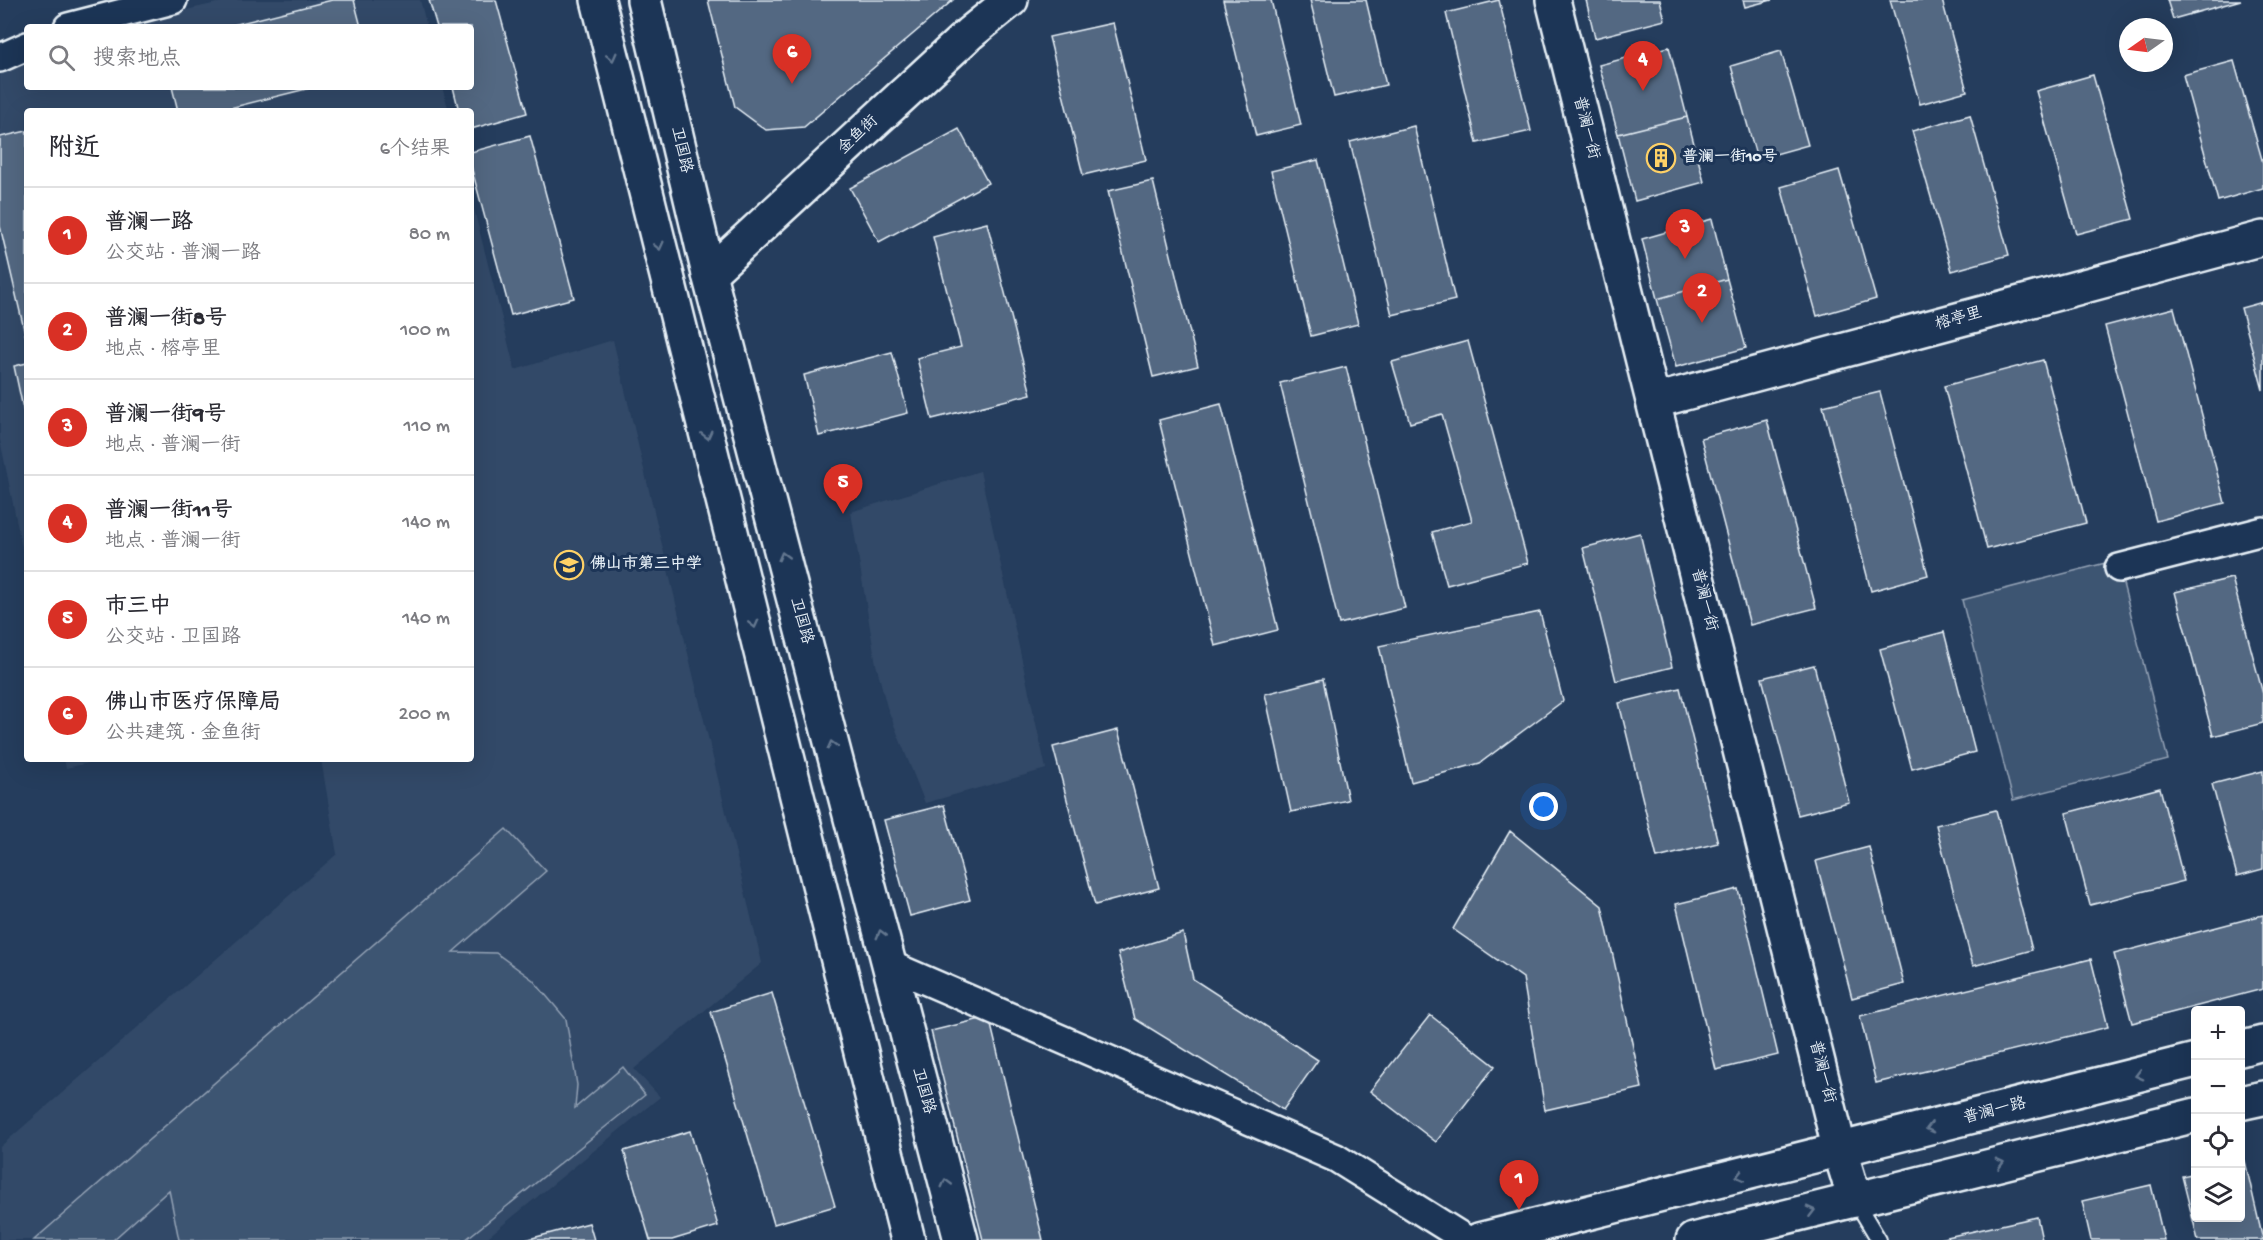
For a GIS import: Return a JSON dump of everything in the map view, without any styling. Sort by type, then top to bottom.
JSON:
[{"type":"main road","points":[[598,0],[901,1238]]},
{"type":"main road","name":"卫国路","points":[[644,0],[709,274],[961,1240]]},
{"type":"main road","name":"金鱼街","points":[[709,274],[970,33],[1011,0]]},
{"type":"main road","name":"普澜一街","points":[[1553,0],[1655,401],[1840,1151],[1855,1200]]},
{"type":"main road","name":"榕亭里","points":[[1655,401],[2263,238]]},
{"type":"main road","points":[[2245,1048],[2263,1043]]},
{"type":"main road","name":"普澜一路","points":[[1479,1240],[2191,1061]]},
{"type":"main road","points":[[2245,1103],[2263,1098]]},
{"type":"main road","points":[[1693,1240],[2191,1116]]},
{"type":"street","points":[[80,24],[174,0]]},
{"type":"street","points":[[0,58],[24,47]]},
{"type":"street","points":[[2119,567],[2263,531]]},
{"type":"street","points":[[890,965],[1336,1158],[1467,1240]]},
{"type":"lane","points":[[1855,1200],[1879,1240]]},
{"type":"shaded area","points":[[230,0],[420,0],[426,24],[125,24]]},
{"type":"shaded area","points":[[24,57],[24,90],[443,90],[448,108],[24,108],[24,558],[0,439],[0,67]]},
{"type":"shaded area","name":"佛山市第三中学","points":[[474,210],[515,370],[613,340],[762,963],[634,1069],[660,1097],[484,1240],[0,1240],[0,1147],[337,854],[322,762],[474,762]]},
{"type":"shaded area","points":[[980,471],[1046,769],[925,803],[887,707],[876,664],[851,512]]},
{"type":"shaded area","points":[[2117,560],[2168,760],[2013,800],[1962,600]]},
{"type":"shaded area","points":[[65,762],[93,762],[66,768]]},
{"type":"shaded area","points":[[506,829],[546,871],[453,952],[496,953],[533,980],[566,1019],[577,1085],[575,1108],[623,1067],[645,1095],[465,1240],[179,1240],[169,1190],[113,1240],[34,1240]]},
{"type":"building","points":[[332,0],[354,0],[360,24],[237,24]]},
{"type":"building","points":[[429,0],[496,0],[527,113],[474,128],[474,108],[458,108],[454,90],[474,90],[474,24],[436,24]]},
{"type":"building","points":[[708,0],[953,0],[804,127],[766,130],[735,107]]},
{"type":"building","points":[[1223,0],[1271,0],[1301,125],[1256,136]]},
{"type":"building","points":[[1310,0],[1366,0],[1386,85],[1334,97]]},
{"type":"building","points":[[1499,0],[1531,131],[1477,143],[1446,13]]},
{"type":"building","points":[[1586,0],[1660,0],[1665,20],[1595,38]]},
{"type":"building","points":[[1743,0],[1772,0],[1745,7]]},
{"type":"building","points":[[1890,0],[1942,0],[1967,91],[1920,104]]},
{"type":"building","points":[[2167,0],[2241,0],[2173,19]]},
{"type":"building","points":[[1113,23],[1146,160],[1083,175],[1049,37]]},
{"type":"building","points":[[1669,47],[1687,117],[1618,134],[1599,65]]},
{"type":"building","points":[[1781,51],[1808,145],[1757,159],[1731,66]]},
{"type":"building","points":[[2234,61],[2263,163],[2263,188],[2218,201],[2183,75]]},
{"type":"building","points":[[2093,75],[2133,219],[2076,234],[2036,91]]},
{"type":"building","points":[[173,90],[302,90],[230,108],[177,108]]},
{"type":"building","points":[[1970,115],[2009,255],[1952,271],[1912,131]]},
{"type":"building","name":"普澜一街10号","points":[[1687,117],[1704,182],[1635,201],[1618,134]]},
{"type":"building","points":[[1414,126],[1455,300],[1392,315],[1350,142]]},
{"type":"building","points":[[959,129],[988,183],[879,242],[850,188]]},
{"type":"building","points":[[24,132],[24,329],[0,226],[0,137]]},
{"type":"building","points":[[530,136],[574,298],[511,315],[474,177],[474,151]]},
{"type":"building","points":[[1318,160],[1358,324],[1311,336],[1271,171]]},
{"type":"building","points":[[1839,170],[1876,299],[1817,316],[1781,187]]},
{"type":"building","points":[[1153,181],[1198,366],[1153,377],[1108,191]]},
{"type":"building","points":[[1712,219],[1727,279],[1657,299],[1642,239]]},
{"type":"building","points":[[987,223],[1031,394],[932,419],[917,358],[961,347],[933,237]]},
{"type":"building","points":[[1727,279],[1746,348],[1676,367],[1657,299]]},
{"type":"building","points":[[2263,302],[2263,390],[2241,308]]},
{"type":"building","points":[[2174,308],[2225,503],[2156,521],[2105,326]]},
{"type":"building","points":[[1468,341],[1528,563],[1447,585],[1432,532],[1472,521],[1442,414],[1410,423],[1392,362]]},
{"type":"building","points":[[892,352],[908,413],[819,436],[804,375]]},
{"type":"building","points":[[2043,360],[2086,523],[1987,549],[1944,386]]},
{"type":"building","points":[[24,364],[24,413],[14,366]]},
{"type":"building","points":[[1346,367],[1405,608],[1339,624],[1280,383]]},
{"type":"building","points":[[1880,392],[1928,575],[1871,591],[1823,406]]},
{"type":"building","points":[[1221,404],[1278,630],[1215,646],[1159,420]]},
{"type":"building","points":[[1767,420],[1816,608],[1750,625],[1701,438]]},
{"type":"building","points":[[1640,533],[1672,667],[1616,681],[1583,548]]},
{"type":"building","points":[[2232,578],[2263,694],[2263,723],[2213,736],[2175,592]]},
{"type":"building","points":[[1540,612],[1563,701],[1480,763],[1411,782],[1379,646]]},
{"type":"building","points":[[1944,632],[1975,752],[1912,769],[1880,649]]},
{"type":"building","points":[[1814,665],[1849,802],[1798,815],[1762,678]]},
{"type":"building","points":[[1323,679],[1348,800],[1291,812],[1265,694]]},
{"type":"building","points":[[1680,688],[1718,843],[1657,858],[1619,703]]},
{"type":"building","points":[[1118,730],[1159,888],[1095,905],[1053,747]]},
{"type":"building","points":[[2263,771],[2263,869],[2237,876],[2212,784]]},
{"type":"building","points":[[2160,788],[2184,881],[2090,905],[2066,813]]},
{"type":"building","points":[[944,805],[970,900],[910,916],[884,820]]},
{"type":"building","points":[[1996,810],[2032,950],[1973,966],[1936,825]]},
{"type":"building","points":[[1510,831],[1602,906],[1642,1088],[1545,1110],[1523,978],[1453,929]]},
{"type":"building","points":[[1869,847],[1904,984],[1852,998],[1816,861]]},
{"type":"building","points":[[1738,889],[1778,1055],[1716,1070],[1676,904]]},
{"type":"building","points":[[2263,915],[2263,989],[2132,1023],[2114,954]]},
{"type":"building","points":[[1183,933],[1193,979],[1318,1060],[1283,1110],[1135,1019],[1118,953]]},
{"type":"building","points":[[2091,959],[2108,1027],[1876,1083],[1860,1016]]},
{"type":"building","points":[[772,993],[835,1206],[774,1224],[711,1012]]},
{"type":"building","points":[[1430,1015],[1495,1066],[1436,1142],[1370,1091]]},
{"type":"building","points":[[989,1017],[1043,1240],[983,1240],[931,1031]]},
{"type":"building","points":[[690,1131],[718,1226],[672,1240],[650,1240],[624,1151]]},
{"type":"building","points":[[2245,1161],[2263,1240],[2198,1240],[2194,1222],[2245,1222]]},
{"type":"building","points":[[2191,1174],[2191,1212],[2182,1176]]},
{"type":"building","points":[[2151,1185],[2164,1240],[2091,1240],[2082,1201]]},
{"type":"building","points":[[2037,1217],[2042,1240],[1934,1240]]},
{"type":"building","points":[[589,1223],[594,1240],[525,1240]]},
{"type":"place","name":"佛山市医疗保障局","points":[[792,84]]},
{"type":"place","name":"普澜一街11号","points":[[1643,91]]},
{"type":"place","name":"普澜一街10号","points":[[1661,158]]},
{"type":"place","name":"普澜一街9号","points":[[1685,259]]},
{"type":"place","name":"普澜一街8号","points":[[1702,323]]},
{"type":"place","name":"市三中","points":[[843,514]]},
{"type":"place","name":"佛山市第三中学","points":[[569,565]]},
{"type":"place","name":"普澜一路","points":[[1519,1210]]}]
